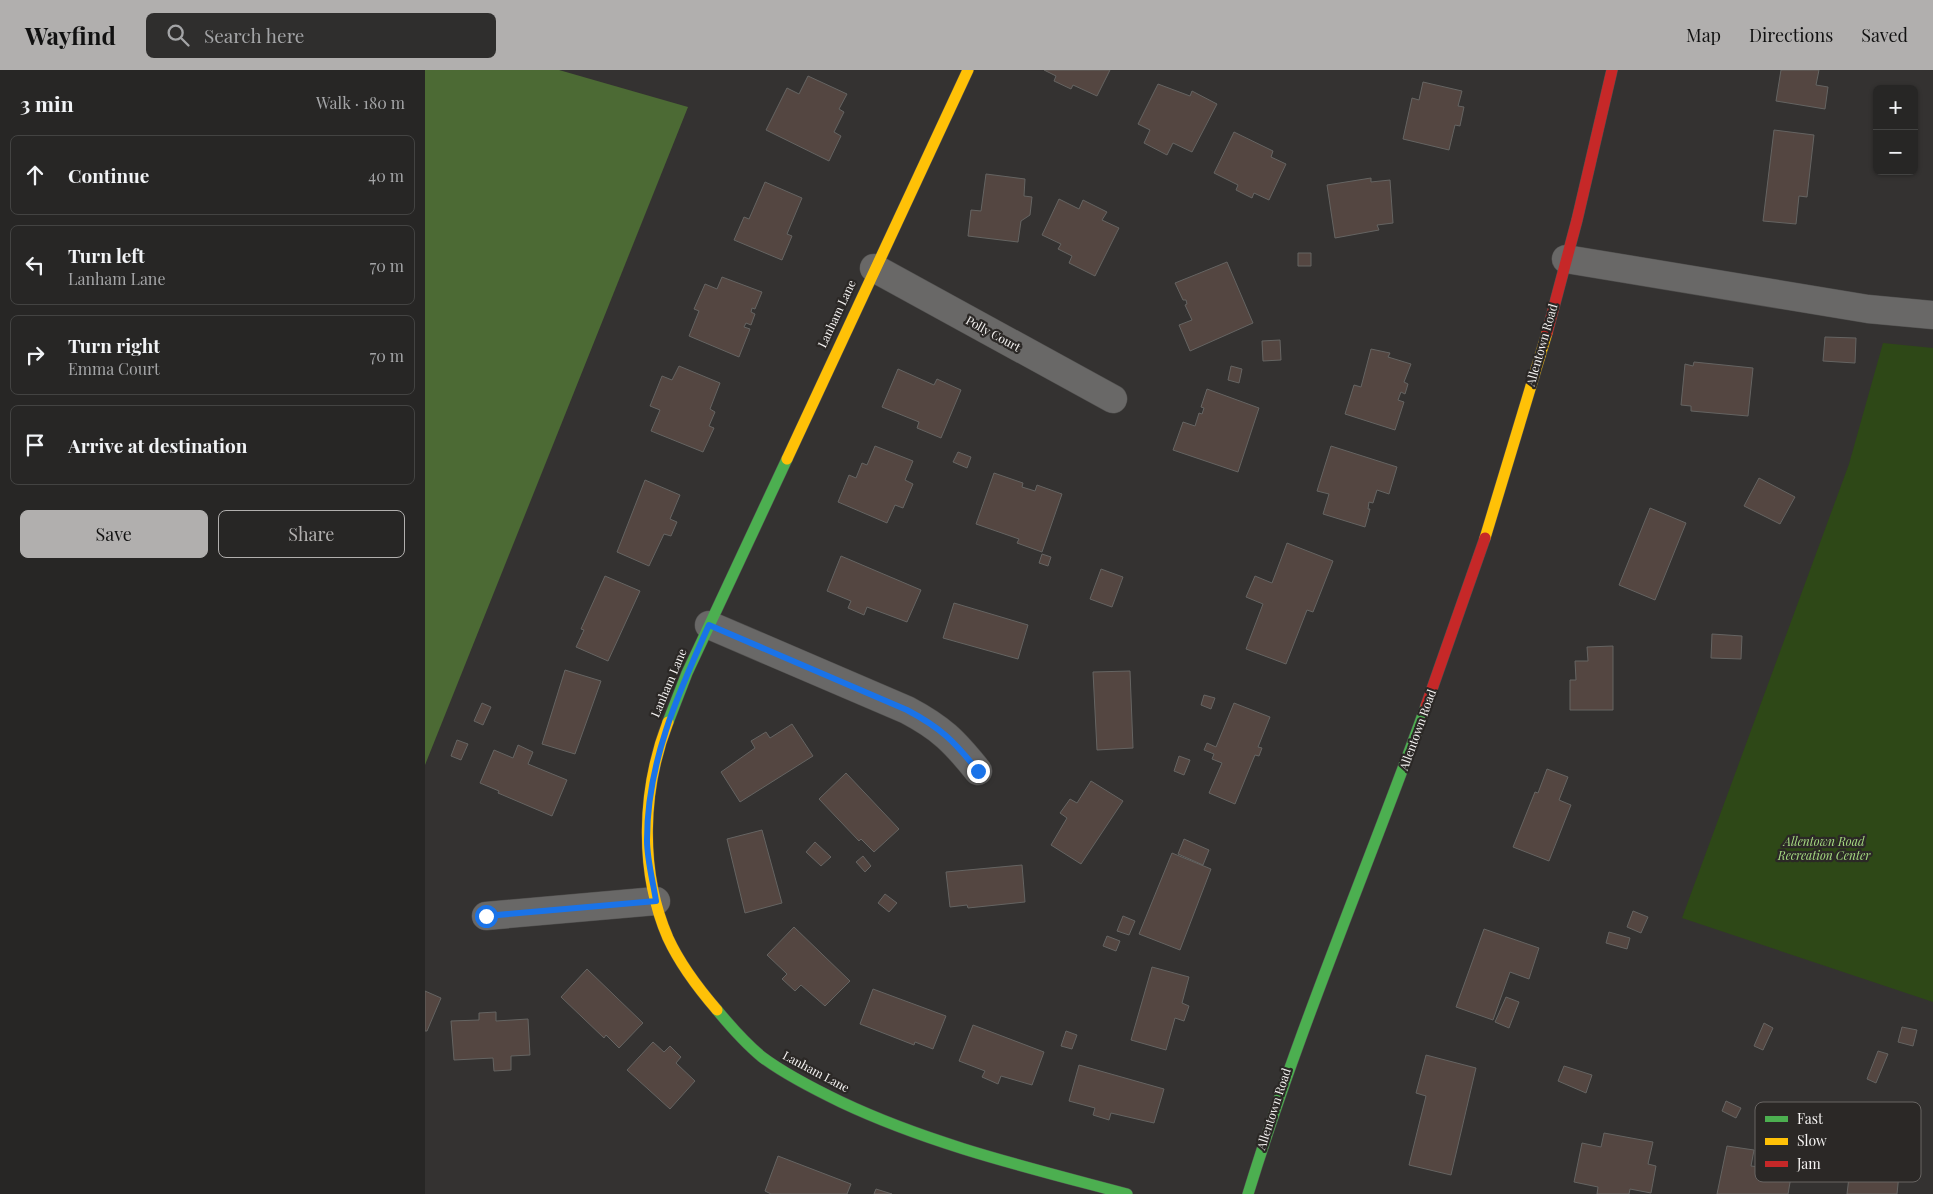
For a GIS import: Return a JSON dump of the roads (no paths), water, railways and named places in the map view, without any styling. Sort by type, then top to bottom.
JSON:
[{"type":"street","name":"Lanham Lane","points":[[968,70],[709,625],[664,730],[651,781],[647,841],[656,901],[677,956],[699,988],[748,1044],[779,1069],[856,1108],[973,1153],[1127,1194]]},
{"type":"street","name":"Allentown Road","points":[[1248,1194],[1279,1091],[1393,798],[1443,663],[1485,538],[1566,259],[1612,70]]},
{"type":"street","points":[[1566,259],[1868,308],[1933,316]]},
{"type":"street","name":"Polly Court","points":[[874,268],[1113,400]]},
{"type":"street","points":[[709,625],[907,710],[934,724],[945,733],[978,771]]},
{"type":"street","points":[[486,916],[656,901]]},
{"type":"park label","name":"Allentown Road Recreation Center","points":[[1824,849]]}]
